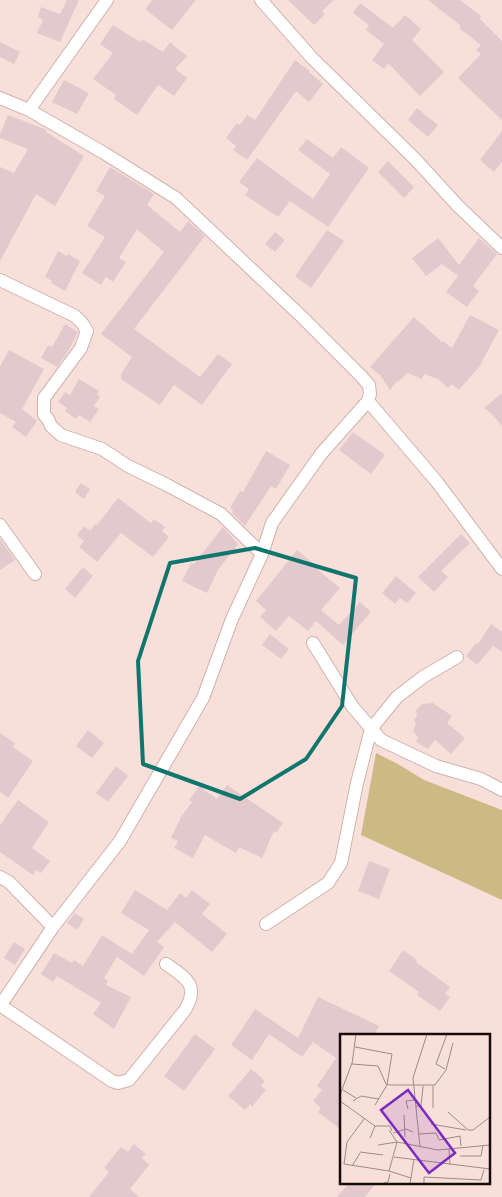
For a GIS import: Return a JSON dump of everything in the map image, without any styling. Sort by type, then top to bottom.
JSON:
[{"type":"street","points":[[29,110],[106,0]]},
{"type":"street","points":[[261,0],[312,58],[502,248]]},
{"type":"street","points":[[0,98],[29,110],[104,153],[176,198],[356,370],[369,385],[370,394],[368,401],[321,454],[272,523],[262,554],[232,619],[203,698],[120,841],[52,927],[0,1006],[112,1081],[123,1082],[129,1080],[186,1010],[191,1001],[193,993],[190,984],[184,977],[166,964]]},
{"type":"street","points":[[0,280],[75,316],[87,331],[81,348],[44,398],[44,415],[51,426],[61,435],[102,449],[128,466],[221,514],[262,554]]},
{"type":"street","points":[[368,401],[437,482],[502,569]]},
{"type":"street","points":[[0,525],[35,574]]},
{"type":"street","points":[[313,643],[352,706],[381,740],[436,766],[481,779],[502,790]]},
{"type":"street","points":[[266,924],[328,884],[340,863],[357,783],[372,729],[396,697],[423,677],[457,658]]},
{"type":"street","points":[[0,877],[9,882],[52,927]]},
{"type":"highlighted area","points":[[255,548],[356,578],[342,706],[306,759],[240,799],[143,764],[138,661],[170,563]]},
{"type":"shaded area","points":[[376,753],[424,780],[502,810],[502,900],[361,835]]},
{"type":"building","points":[[67,0],[79,0],[60,42],[37,33],[43,20],[38,17],[41,7],[60,14]]},
{"type":"building","points":[[152,0],[196,0],[172,30],[145,9]]},
{"type":"building","points":[[288,0],[334,0],[322,11],[325,14],[314,25]]},
{"type":"building","points":[[428,0],[460,0],[481,16],[480,19],[502,41],[502,120],[458,78],[481,54],[476,50],[481,45],[459,28],[461,26]]},
{"type":"building","points":[[360,3],[393,28],[405,15],[421,29],[412,40],[444,72],[420,96],[388,63],[384,69],[372,60],[384,44],[366,30],[369,25],[353,13]]},
{"type":"building","points":[[113,25],[140,42],[142,39],[163,52],[170,42],[187,56],[175,69],[187,78],[174,96],[158,85],[137,115],[114,99],[116,95],[93,79],[113,53],[100,44]]},
{"type":"building","points":[[0,42],[20,52],[14,64],[0,57]]},
{"type":"building","points":[[295,60],[323,84],[309,102],[296,91],[247,160],[233,150],[236,146],[226,138],[237,123],[240,125],[247,115],[255,120]]},
{"type":"building","points":[[64,80],[89,93],[77,114],[52,102]]},
{"type":"building","points":[[417,108],[438,125],[428,137],[408,120]]},
{"type":"building","points":[[8,115],[47,130],[46,132],[84,156],[55,206],[36,194],[0,261],[0,167],[14,173],[28,149],[0,138]]},
{"type":"building","points":[[502,131],[502,162],[494,172],[480,160]]},
{"type":"building","points":[[307,139],[333,158],[341,147],[369,168],[328,227],[290,201],[278,217],[245,195],[249,189],[239,182],[257,158],[313,199],[330,174],[298,150]]},
{"type":"building","points":[[388,161],[414,187],[404,198],[378,172]]},
{"type":"building","points":[[110,167],[154,194],[147,205],[180,232],[188,221],[205,236],[134,329],[200,377],[218,354],[232,364],[202,405],[174,385],[160,405],[121,379],[121,374],[132,357],[101,334],[164,252],[137,229],[119,258],[126,262],[113,282],[106,277],[101,285],[82,273],[105,237],[87,226],[105,196],[96,191]]},
{"type":"building","points":[[327,230],[344,241],[311,288],[295,276]]},
{"type":"building","points":[[275,232],[285,240],[275,252],[265,244]]},
{"type":"building","points":[[438,238],[459,265],[479,238],[497,254],[473,286],[479,291],[467,307],[446,292],[458,276],[442,264],[426,276],[412,258]]},
{"type":"building","points":[[58,251],[80,261],[65,291],[45,277]]},
{"type":"building","points":[[470,315],[499,330],[479,367],[459,390],[452,384],[448,388],[438,379],[424,374],[422,379],[408,373],[397,381],[390,390],[380,375],[370,367],[414,317],[442,342],[452,348]]},
{"type":"building","points":[[65,324],[78,332],[69,350],[57,367],[41,358],[48,345],[52,347]]},
{"type":"building","points":[[9,350],[44,369],[22,409],[37,421],[26,437],[12,427],[16,422],[0,413],[0,367]]},
{"type":"building","points":[[79,379],[99,391],[97,394],[100,397],[94,406],[99,409],[90,422],[79,415],[76,419],[65,411],[67,408],[58,402],[65,392],[70,395]]},
{"type":"building","points":[[502,393],[502,426],[484,408]]},
{"type":"building","points":[[353,432],[385,455],[371,474],[339,450]]},
{"type":"building","points":[[266,451],[290,465],[276,489],[271,486],[245,526],[232,513],[233,510],[230,508],[240,491],[243,492]]},
{"type":"building","points":[[81,483],[90,489],[84,499],[75,492]]},
{"type":"building","points":[[118,498],[151,523],[154,519],[165,527],[162,531],[169,537],[153,557],[121,533],[97,562],[79,547],[84,541],[77,535],[84,526],[90,531]]},
{"type":"building","points":[[223,527],[238,544],[218,570],[207,593],[182,581],[191,563],[194,564]]},
{"type":"building","points":[[461,534],[470,543],[441,571],[448,577],[434,592],[418,577]]},
{"type":"building","points":[[0,539],[15,560],[0,570]]},
{"type":"building","points":[[297,550],[340,588],[321,610],[339,625],[360,602],[371,612],[343,645],[316,621],[308,631],[289,616],[276,631],[260,617],[266,610],[256,601]]},
{"type":"building","points":[[83,567],[93,576],[75,598],[65,589]]},
{"type":"building","points":[[396,576],[416,593],[407,603],[400,598],[395,604],[382,593]]},
{"type":"building","points":[[491,624],[502,632],[502,652],[493,646],[477,665],[466,656],[476,643],[478,644]]},
{"type":"building","points":[[270,634],[289,649],[281,659],[262,645]]},
{"type":"building","points":[[433,703],[452,716],[447,723],[465,738],[451,754],[435,740],[428,749],[416,742],[418,737],[413,731],[416,724],[414,720],[417,716],[416,710],[422,704]]},
{"type":"building","points":[[88,730],[104,743],[92,758],[76,746]]},
{"type":"building","points":[[0,733],[15,743],[13,747],[33,761],[8,798],[0,792]]},
{"type":"building","points":[[116,766],[128,776],[108,802],[96,793]]},
{"type":"building","points":[[227,785],[283,823],[276,833],[274,831],[262,858],[239,847],[236,853],[205,835],[193,858],[174,848],[178,841],[171,838],[181,817],[192,802],[189,800],[199,786],[217,799]]},
{"type":"building","points":[[18,800],[49,822],[32,848],[50,861],[41,873],[36,870],[33,875],[0,852],[0,825]]},
{"type":"building","points":[[369,861],[390,869],[379,899],[358,891]]},
{"type":"building","points":[[135,890],[167,910],[180,893],[186,898],[192,890],[210,904],[202,914],[227,934],[212,952],[175,922],[157,942],[164,947],[144,976],[117,957],[104,978],[108,981],[106,985],[131,997],[114,1029],[93,1014],[101,1003],[57,976],[53,982],[41,974],[54,953],[72,963],[74,960],[83,966],[102,935],[132,954],[149,930],[121,913]]},
{"type":"building","points":[[75,913],[84,919],[77,930],[67,923]]},
{"type":"building","points":[[14,942],[25,949],[15,965],[4,958]]},
{"type":"building","points":[[403,950],[450,987],[445,994],[450,997],[440,1011],[417,995],[419,992],[389,971]]},
{"type":"building","points":[[318,997],[379,1026],[375,1034],[340,1034],[340,1129],[318,1112],[321,1108],[313,1101],[322,1090],[317,1086],[336,1058],[313,1042],[302,1057],[269,1034],[252,1060],[231,1045],[255,1009],[298,1038]]},
{"type":"building","points":[[195,1034],[215,1049],[184,1091],[164,1076]]},
{"type":"building","points":[[251,1069],[265,1081],[261,1086],[266,1090],[252,1107],[250,1104],[245,1110],[228,1096]]},
{"type":"building","points":[[134,1144],[146,1154],[142,1158],[149,1165],[130,1189],[139,1197],[89,1197],[109,1172],[104,1168],[121,1147],[128,1152]]},
{"type":"building","points":[[348,1184],[375,1184],[365,1197],[337,1197]]}]
